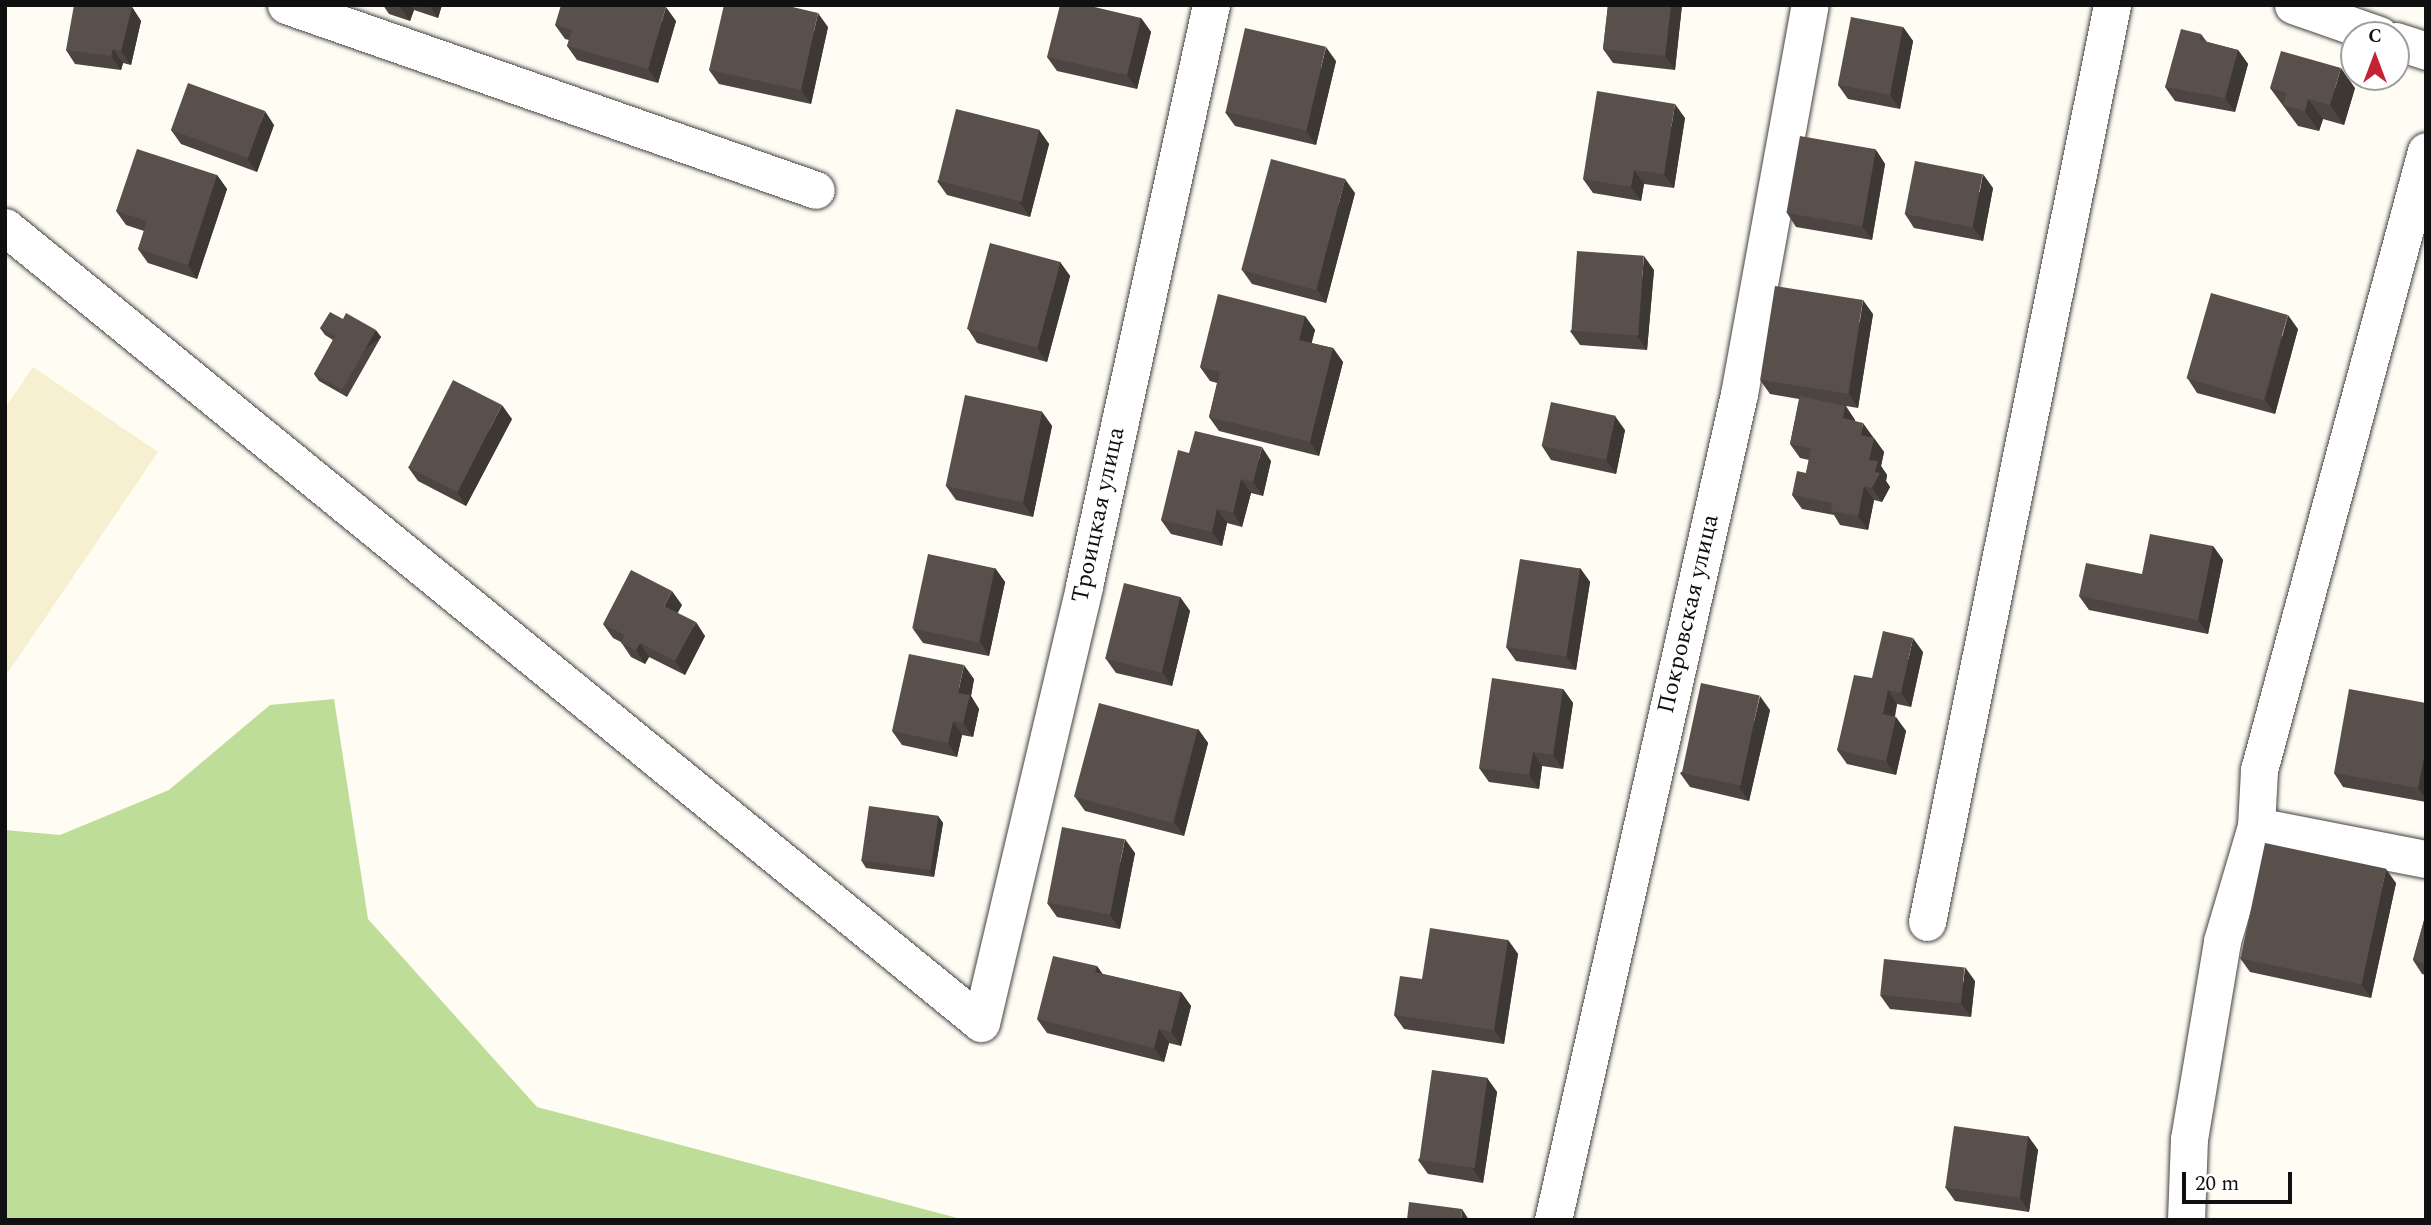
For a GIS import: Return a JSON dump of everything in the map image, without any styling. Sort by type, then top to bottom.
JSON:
[{"type":"street","points":[[286,5],[816,190]]},
{"type":"street","name":"Троицкая улица","points":[[5,228],[981,1023],[1084,586],[1211,5]]},
{"type":"street","name":"Покровская улица","points":[[1553,1220],[1739,394],[1810,5]]},
{"type":"street","points":[[1927,922],[2112,5]]},
{"type":"street","points":[[2293,5],[2340,21]]},
{"type":"street","points":[[2186,1220],[2189,1139],[2222,941],[2256,826],[2259,770],[2426,151]]},
{"type":"street","points":[[2256,826],[2426,859]]},
{"type":"shaded area","points":[[33,367],[158,452],[5,677],[5,408]]},
{"type":"green space","points":[[334,699],[368,919],[537,1107],[965,1220],[5,1220],[5,830],[60,835],[169,790],[270,705]]},
{"type":"building","points":[[74,5],[132,7],[121,51],[113,49],[111,56],[66,50]]},
{"type":"building","points":[[561,5],[666,7],[648,69],[567,46],[572,30],[555,25]]},
{"type":"building","points":[[724,5],[784,5],[818,13],[801,90],[709,70]]},
{"type":"building","points":[[1060,5],[1086,5],[1141,18],[1127,75],[1047,57]]},
{"type":"building","points":[[1608,5],[1671,5],[1665,56],[1603,49]]},
{"type":"building","points":[[1851,17],[1903,27],[1890,95],[1838,85]]},
{"type":"building","points":[[1245,28],[1326,47],[1307,130],[1226,112]]},
{"type":"building","points":[[2181,29],[2201,34],[2200,40],[2238,50],[2225,98],[2165,87]]},
{"type":"building","points":[[2281,51],[2340,68],[2330,105],[2308,99],[2305,111],[2283,105],[2287,93],[2270,88]]},
{"type":"building","points":[[188,83],[265,111],[248,158],[171,130]]},
{"type":"building","points":[[1597,91],[1675,104],[1664,174],[1634,170],[1631,187],[1583,179]]},
{"type":"building","points":[[956,109],[1039,130],[1022,202],[938,181]]},
{"type":"building","points":[[1800,136],[1876,149],[1862,226],[1786,213]]},
{"type":"building","points":[[137,149],[217,175],[188,265],[138,249],[147,221],[116,211]]},
{"type":"building","points":[[1271,159],[1345,179],[1316,290],[1241,270]]},
{"type":"building","points":[[1915,161],[1983,174],[1972,227],[1905,214]]},
{"type":"building","points":[[990,243],[1061,262],[1037,348],[967,329]]},
{"type":"building","points":[[1577,251],[1644,256],[1638,335],[1571,331]]},
{"type":"building","points":[[1775,286],[1863,300],[1848,394],[1760,380]]},
{"type":"building","points":[[2211,293],[2288,315],[2263,401],[2186,379]]},
{"type":"building","points":[[1218,294],[1305,316],[1299,340],[1333,348],[1310,442],[1209,417],[1220,372],[1200,367]]},
{"type":"building","points":[[330,312],[343,319],[346,313],[376,330],[342,390],[314,374],[335,336],[320,328]]},
{"type":"building","points":[[453,380],[502,405],[458,492],[409,467]]},
{"type":"building","points":[[965,395],[1042,411],[1023,502],[946,486]]},
{"type":"building","points":[[1800,396],[1845,406],[1843,418],[1863,423],[1861,435],[1874,438],[1869,460],[1878,461],[1875,472],[1880,473],[1872,488],[1864,486],[1858,516],[1831,511],[1832,503],[1792,495],[1797,471],[1806,473],[1811,448],[1790,444]]},
{"type":"building","points":[[1551,402],[1616,416],[1606,460],[1542,446]]},
{"type":"building","points":[[1195,431],[1262,447],[1253,482],[1241,479],[1233,513],[1217,509],[1212,532],[1161,520],[1178,450],[1189,453]]},
{"type":"building","points":[[2150,534],[2213,546],[2198,620],[2079,596],[2086,563],[2142,574]]},
{"type":"building","points":[[928,554],[995,568],[979,642],[912,628]]},
{"type":"building","points":[[1520,559],[1580,569],[1566,656],[1506,647]]},
{"type":"building","points":[[631,570],[672,591],[664,606],[696,622],[675,661],[640,643],[636,650],[621,643],[625,635],[603,624]]},
{"type":"building","points":[[1124,583],[1180,597],[1161,673],[1105,659]]},
{"type":"building","points":[[1883,631],[1913,638],[1901,693],[1888,690],[1883,714],[1896,717],[1886,761],[1837,750],[1854,675],[1872,678]]},
{"type":"building","points":[[909,654],[964,665],[958,693],[970,695],[963,723],[953,721],[948,743],[892,731]]},
{"type":"building","points":[[1492,678],[1563,689],[1553,755],[1533,752],[1529,775],[1479,768]]},
{"type":"building","points":[[1701,683],[1760,695],[1741,785],[1682,773]]},
{"type":"building","points":[[2349,689],[2426,703],[2426,747],[2418,788],[2334,773]]},
{"type":"building","points":[[1099,703],[1198,729],[1172,823],[1074,797]]},
{"type":"building","points":[[869,806],[938,816],[931,870],[861,860]]},
{"type":"building","points":[[1062,827],[1125,839],[1110,915],[1047,903]]},
{"type":"building","points":[[2265,843],[2386,869],[2362,984],[2240,958]]},
{"type":"building","points":[[2426,913],[2426,964],[2413,960]]},
{"type":"building","points":[[1430,928],[1508,940],[1494,1030],[1394,1015],[1400,976],[1422,979]]},
{"type":"building","points":[[1053,956],[1097,966],[1095,972],[1181,992],[1171,1032],[1159,1029],[1154,1048],[1037,1019]]},
{"type":"building","points":[[1884,959],[1965,967],[1961,1003],[1880,995]]},
{"type":"building","points":[[1432,1070],[1487,1078],[1475,1168],[1419,1160]]},
{"type":"building","points":[[1954,1126],[2028,1136],[2020,1198],[1945,1187]]},
{"type":"building","points":[[1409,1202],[1462,1209],[1461,1220],[1407,1220]]}]
